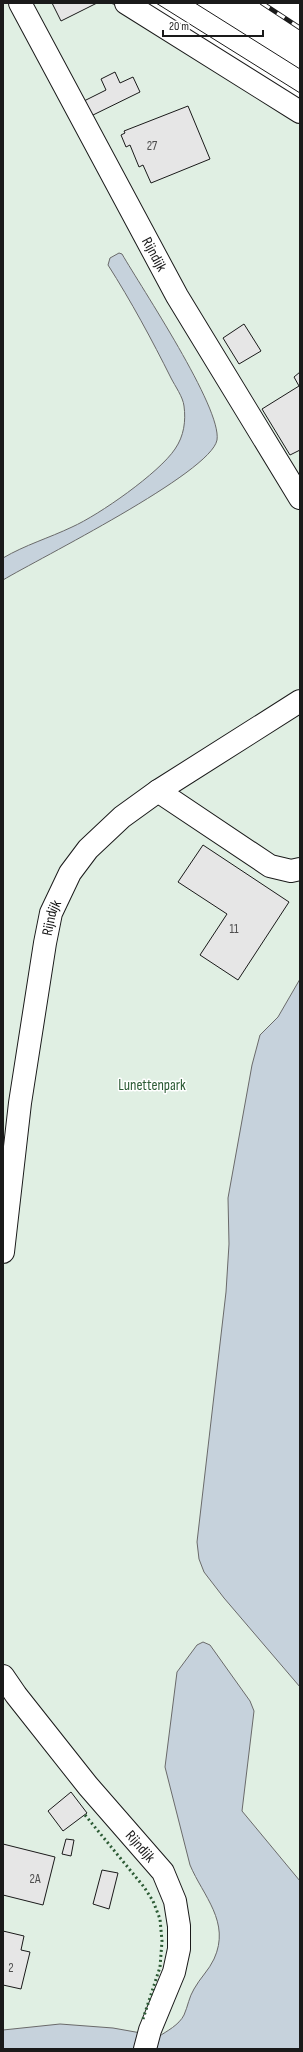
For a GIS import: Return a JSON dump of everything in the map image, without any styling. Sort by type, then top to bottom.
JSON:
[{"type":"street","name":"Rijndijk","points":[[20,3],[176,296],[300,498]]},
{"type":"street","points":[[126,3],[300,112]]},
{"type":"street","name":"Rijndijk","points":[[3,1252],[20,1103],[51,913],[70,873],[88,849],[122,817],[158,791],[300,701]]},
{"type":"street","points":[[158,791],[270,866],[292,871],[300,869]]},
{"type":"street","name":"Rijndijk","points":[[3,1676],[16,1695],[88,1786],[162,1872],[175,1901],[179,1926],[179,1949],[174,1972],[147,2040]]},
{"type":"green space","name":"Lunettenpark","points":[[3,3],[111,3],[143,21],[300,121],[300,2049],[3,2049]]},
{"type":"shaded area","points":[[119,253],[122,254],[146,292],[194,376],[207,402],[215,424],[217,440],[208,455],[186,473],[156,493],[85,535],[3,580],[3,558],[84,521],[128,492],[156,470],[167,459],[178,444],[184,428],[184,406],[179,392],[125,292],[108,265],[110,258]]},
{"type":"shaded area","points":[[300,979],[300,1687],[224,1598],[204,1572],[199,1559],[197,1542],[226,1292],[229,1244],[228,1198],[252,1065],[260,1035],[278,1017]]},
{"type":"shaded area","points":[[203,1642],[210,1645],[250,1701],[254,1711],[242,1811],[300,1881],[300,2049],[155,2049],[158,2037],[182,2019],[192,1992],[212,1963],[218,1946],[219,1933],[217,1921],[208,1899],[190,1865],[165,1767],[177,1672],[197,1645]]},
{"type":"shaded area","points":[[60,2024],[113,2028],[141,2033],[134,2049],[3,2049],[3,2030]]},
{"type":"building","points":[[52,3],[97,3],[61,21]]},
{"type":"building","points":[[115,72],[120,83],[133,77],[140,92],[91,116],[84,101],[106,90],[101,79]]},
{"type":"building","points":[[188,106],[210,159],[151,183],[143,165],[139,167],[130,145],[126,147],[121,135],[125,133],[124,131]]},
{"type":"building","points":[[244,324],[261,351],[239,364],[223,338]]},
{"type":"building","points":[[300,372],[300,450],[290,455],[262,409],[299,386],[294,377]]},
{"type":"building","points":[[203,845],[289,902],[238,980],[200,955],[227,914],[178,882]]},
{"type":"building","points":[[71,1792],[87,1813],[63,1831],[48,1811]]},
{"type":"building","points":[[66,1839],[74,1840],[71,1856],[62,1854]]},
{"type":"building","points":[[3,1844],[55,1857],[43,1905],[3,1895]]},
{"type":"building","points":[[102,1870],[118,1873],[109,1909],[93,1904]]},
{"type":"building","points":[[3,1931],[24,1936],[21,1950],[30,1952],[21,1989],[3,1985]]},
{"type":"tram line","points":[[156,3],[300,93]]},
{"type":"tram line","points":[[195,3],[300,69]]},
{"type":"railway","points":[[262,3],[300,28]]},
{"type":"hedge","points":[[85,1815],[144,1887],[153,1901],[160,1919],[162,1941],[160,1967],[143,2019]]}]
